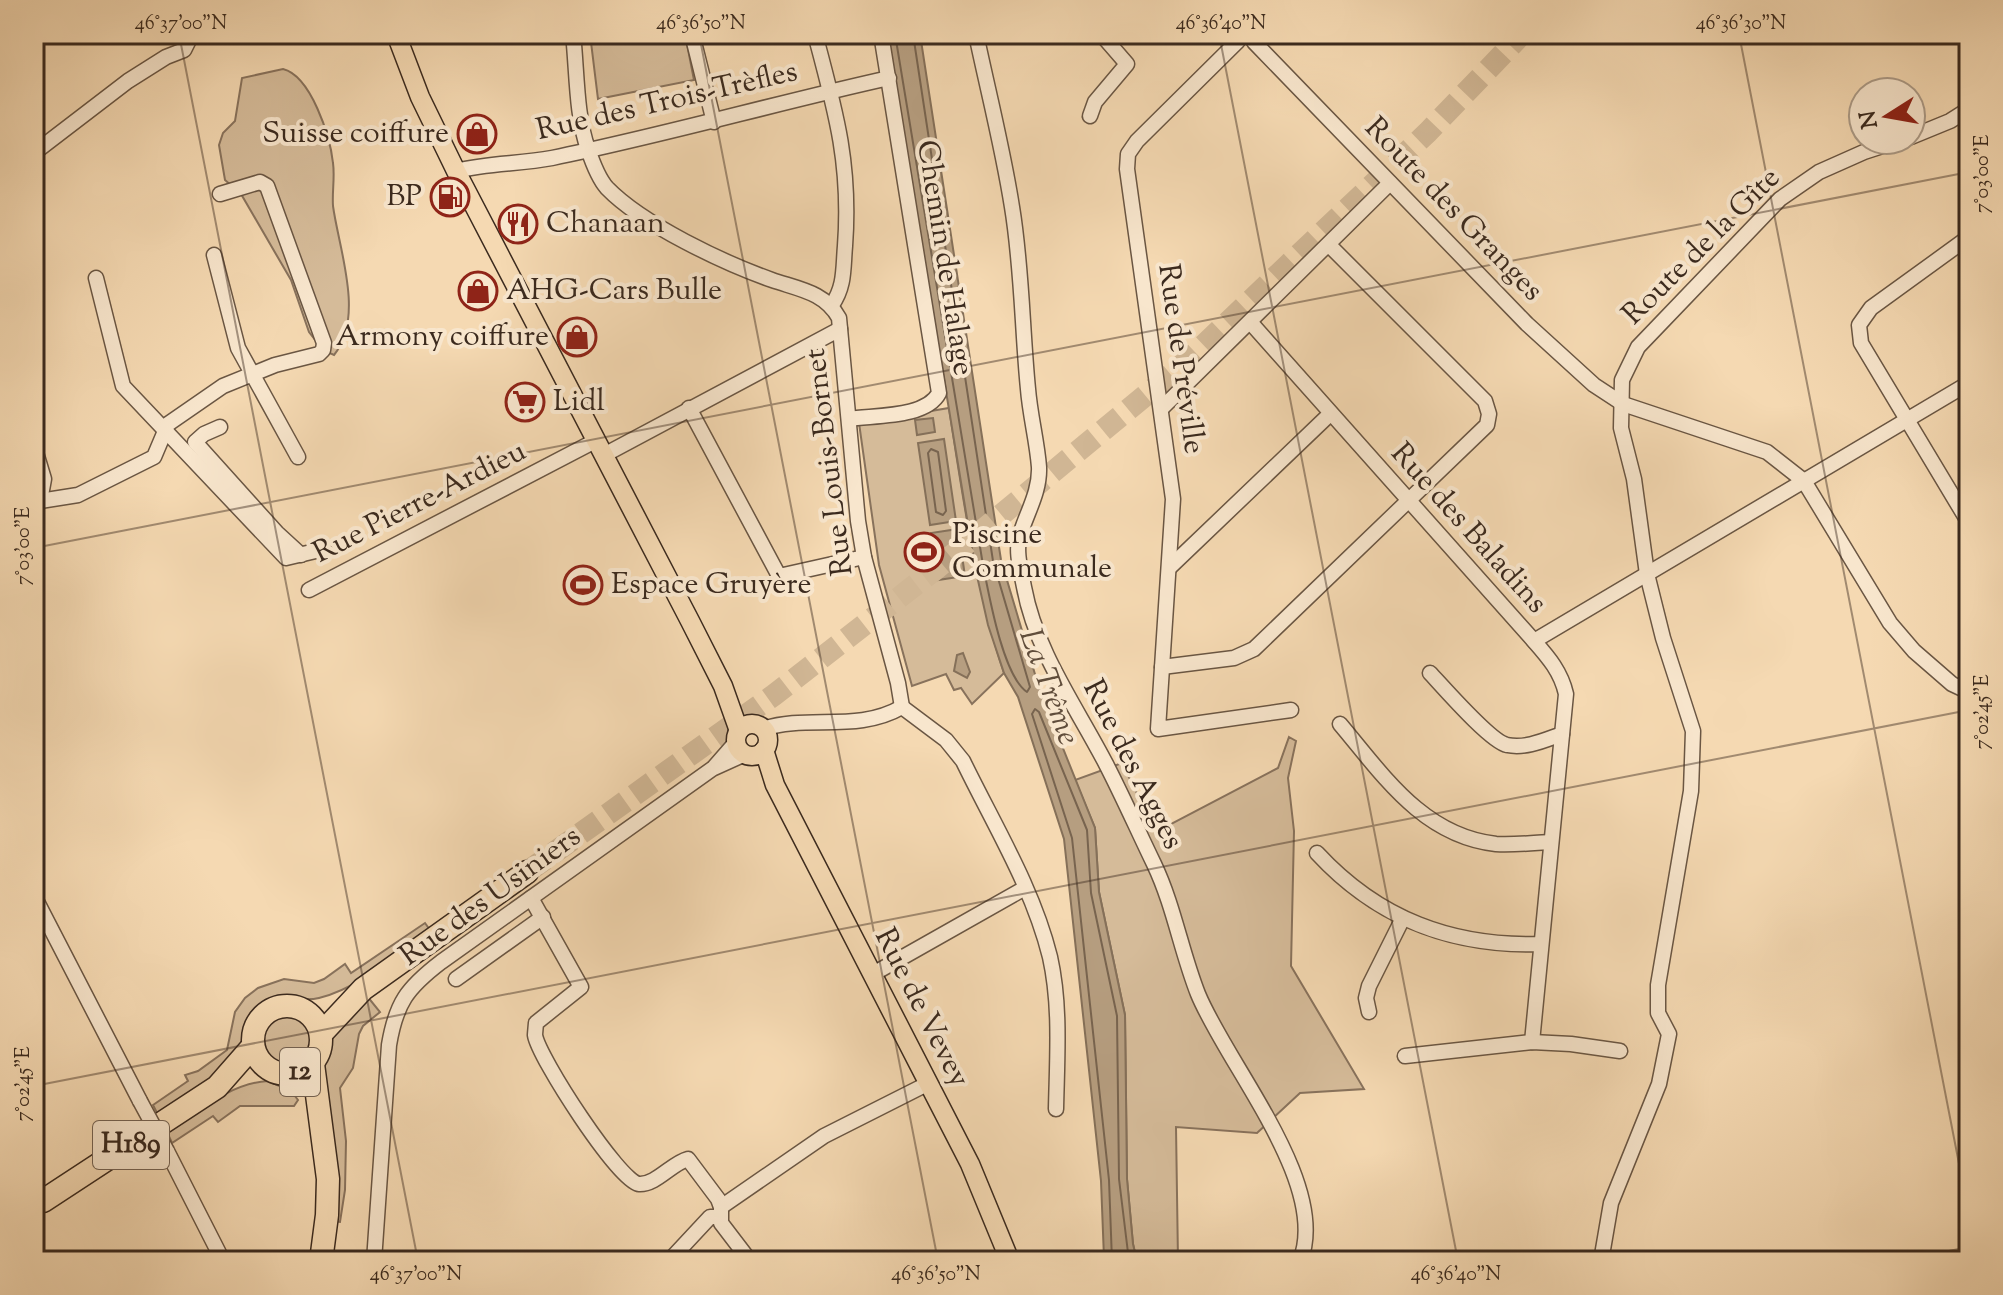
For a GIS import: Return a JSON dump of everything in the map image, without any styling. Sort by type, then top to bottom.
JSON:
[{"type":"highway","points":[[321,1034],[363,989],[527,872]]},
{"type":"highway","points":[[307,1012],[363,989]]},
{"type":"highway","name":"12","points":[[311,1261],[317,1211],[316,1149],[307,1104],[277,1072],[258,1058],[253,1046],[255,1026],[267,1011],[289,1005],[307,1012],[316,1020],[321,1034],[320,1049],[313,1064],[328,1169],[327,1215],[321,1261]]},
{"type":"highway","name":"H189","points":[[43,1201],[217,1087],[253,1046]]},
{"type":"highway","name":"12","points":[[277,1072],[299,1072],[313,1064]]},
{"type":"highway","name":"H189","points":[[217,1087],[277,1072]]},
{"type":"main road","name":"Rue de Vevey","points":[[383,34],[420,97],[929,1083],[970,1164],[1010,1261]]},
{"type":"main road","name":"Rue de Vevey","points":[[396,34],[420,97]]},
{"type":"street","points":[[34,153],[128,81],[166,57],[184,50],[192,34]]},
{"type":"street","points":[[573,34],[584,132],[588,149],[605,186],[685,242],[765,277],[822,297],[832,305],[842,291],[847,190],[842,139],[815,34]]},
{"type":"street","points":[[692,34],[714,122]]},
{"type":"street","name":"Chemin de Halage","points":[[849,419],[920,410],[935,402],[939,393],[881,34]]},
{"type":"street","name":"Rue des Agges","points":[[976,34],[1012,207],[1024,311],[1028,388],[1039,467],[1038,483],[1019,538],[1018,551],[1030,616],[1049,662],[1106,764],[1156,869],[1176,919],[1187,967],[1207,1016],[1282,1145],[1307,1221],[1300,1261]]},
{"type":"street","points":[[1090,116],[1095,102],[1127,64],[1101,34]]},
{"type":"street","points":[[1236,38],[1246,45],[1256,38]]},
{"type":"street","name":"Rue de Préville","points":[[1236,38],[1128,154],[1127,169],[1173,499],[1158,729],[1291,710]]},
{"type":"street","name":"Route des Granges","points":[[1256,38],[1390,183],[1566,362],[1594,385],[1623,404],[1767,452],[1804,481]]},
{"type":"street","name":"Rue des Trois-Trèfles","points":[[456,171],[476,166],[550,159],[889,78]]},
{"type":"street","points":[[1927,130],[1969,109]]},
{"type":"street","name":"Route de la Gîte","points":[[1601,1261],[1611,1203],[1659,1084],[1669,1034],[1658,1013],[1658,985],[1691,791],[1693,731],[1663,638],[1647,574],[1634,479],[1621,428],[1622,380],[1638,347],[1780,199],[1819,172],[1860,156]]},
{"type":"street","points":[[34,446],[44,479],[37,504],[78,495],[154,457],[168,424],[223,386],[275,365],[319,354],[323,350],[324,343],[267,186],[260,182],[220,194]]},
{"type":"street","points":[[1161,409],[1390,183]]},
{"type":"street","points":[[1969,237],[1871,308],[1859,325],[1861,343],[1906,421],[1962,498],[1969,523]]},
{"type":"street","points":[[1162,667],[1234,658],[1254,649],[1487,425],[1489,414],[1485,401],[1329,245]]},
{"type":"street","points":[[214,255],[238,348],[298,457]]},
{"type":"street","points":[[96,278],[123,386],[164,431],[196,453],[264,528],[286,558],[324,549]]},
{"type":"street","name":"Rue Louis-Bornet","points":[[832,305],[840,329],[864,557],[902,707]]},
{"type":"street","name":"Rue des Baladins","points":[[1251,323],[1534,641],[1969,383]]},
{"type":"street","name":"Rue Pierre-Ardieu","points":[[309,590],[689,408],[840,329]]},
{"type":"street","points":[[689,408],[779,576],[864,557]]},
{"type":"street","points":[[1169,568],[1330,414]]},
{"type":"street","points":[[196,453],[195,442],[220,427]]},
{"type":"street","points":[[1804,481],[1890,623],[1914,651],[1942,675],[1969,692]]},
{"type":"street","points":[[1532,1042],[1566,694],[1563,680],[1553,663],[1534,641]]},
{"type":"street","points":[[1430,673],[1504,745],[1521,746],[1562,734]]},
{"type":"street","points":[[750,741],[885,716],[902,707],[946,740],[963,761],[1037,911],[1050,959],[1057,1017],[1056,1109]]},
{"type":"street","points":[[1340,724],[1402,798],[1436,825],[1462,837],[1497,844],[1551,842]]},
{"type":"street","name":"Rue des Usiniers","points":[[374,1261],[389,1045],[397,1010],[406,994],[425,974],[750,741]]},
{"type":"street","points":[[1317,853],[1354,888],[1380,906],[1442,934],[1490,944],[1541,944]]},
{"type":"street","points":[[873,974],[1025,888]]},
{"type":"street","points":[[34,896],[223,1261]]},
{"type":"street","points":[[531,898],[581,987],[536,1023],[535,1035],[539,1047],[557,1079],[609,1158],[629,1180],[638,1185],[649,1182],[679,1161],[688,1159],[750,1261]]},
{"type":"street","points":[[456,979],[543,917]]},
{"type":"street","points":[[1369,1012],[1366,998],[1369,986],[1403,918]]},
{"type":"street","points":[[1405,1056],[1532,1042],[1620,1051]]},
{"type":"street","points":[[669,1261],[710,1217],[824,1136],[929,1083]]},
{"type":"shaded area","points":[[590,34],[685,34],[694,80],[598,99]]},
{"type":"shaded area","points":[[283,69],[293,74],[310,95],[331,151],[333,206],[349,303],[348,322],[334,355],[323,350],[309,332],[291,280],[241,194],[225,180],[219,145],[223,133],[235,121],[242,78]]},
{"type":"shaded area","name":"Piscine Communale","points":[[949,408],[978,575],[1004,673],[972,704],[961,688],[954,690],[946,674],[912,686],[879,565],[859,423]]},
{"type":"shaded area","points":[[1289,737],[1296,741],[1288,778],[1294,831],[1291,966],[1364,1089],[1300,1093],[1257,1133],[1176,1127],[1178,1261],[1137,1261],[1127,1179],[1125,1015],[1099,892],[1095,828],[1075,780],[1122,763],[1156,832],[1278,768]]},
{"type":"shaded area","points":[[425,923],[430,930],[349,987],[319,998],[279,998],[259,1006],[251,1015],[241,1043],[225,1066],[205,1084],[158,1115],[153,1105],[188,1081],[185,1075],[198,1071],[227,1050],[235,1012],[245,998],[258,988],[284,979],[314,983],[345,964],[351,973]]},
{"type":"shaded area","points":[[367,996],[380,1012],[363,1026],[353,1068],[340,1088],[346,1141],[345,1190],[340,1222],[332,1221],[323,1069],[333,1035]]},
{"type":"shaded area","points":[[287,1013],[306,1021],[314,1040],[306,1059],[287,1067],[268,1059],[260,1040],[268,1021]]},
{"type":"shaded area","points":[[268,1081],[291,1091],[298,1100],[294,1106],[240,1106],[218,1122],[213,1116],[172,1143],[167,1132],[203,1108],[241,1087]]},
{"type":"water","points":[[887,34],[920,34],[1001,560],[1040,691],[1095,828],[1099,892],[1125,1015],[1127,1179],[1137,1261],[1105,1261],[1104,1258],[1101,1181],[1064,839],[1018,697],[1004,673],[988,625],[975,567]]},
{"type":"water","points":[[933,418],[935,432],[917,435],[915,420]]},
{"type":"water","points":[[944,439],[956,521],[930,525],[918,443]]},
{"type":"water","points":[[958,529],[965,576],[938,580],[931,533]]},
{"type":"water","points":[[963,653],[970,672],[967,678],[954,671],[957,655]]},
{"type":"tunnel","points":[[527,872],[774,695],[937,568],[1188,360],[1428,132],[1522,34]]},
{"type":"place","name":"Suisse coiffure","points":[[477,134]]},
{"type":"place","name":"BP","points":[[450,197]]},
{"type":"place","name":"Chanaan","points":[[518,224]]},
{"type":"place","name":"AHG-Cars Bulle","points":[[478,291]]},
{"type":"place","name":"Armony coiffure","points":[[577,337]]},
{"type":"place","name":"Lidl","points":[[525,402]]},
{"type":"place","name":"Piscine Communale","points":[[924,552]]},
{"type":"place","name":"Espace Gruyère","points":[[583,585]]},
{"type":"water label","name":"La Trême","points":[[1048,687]]}]
